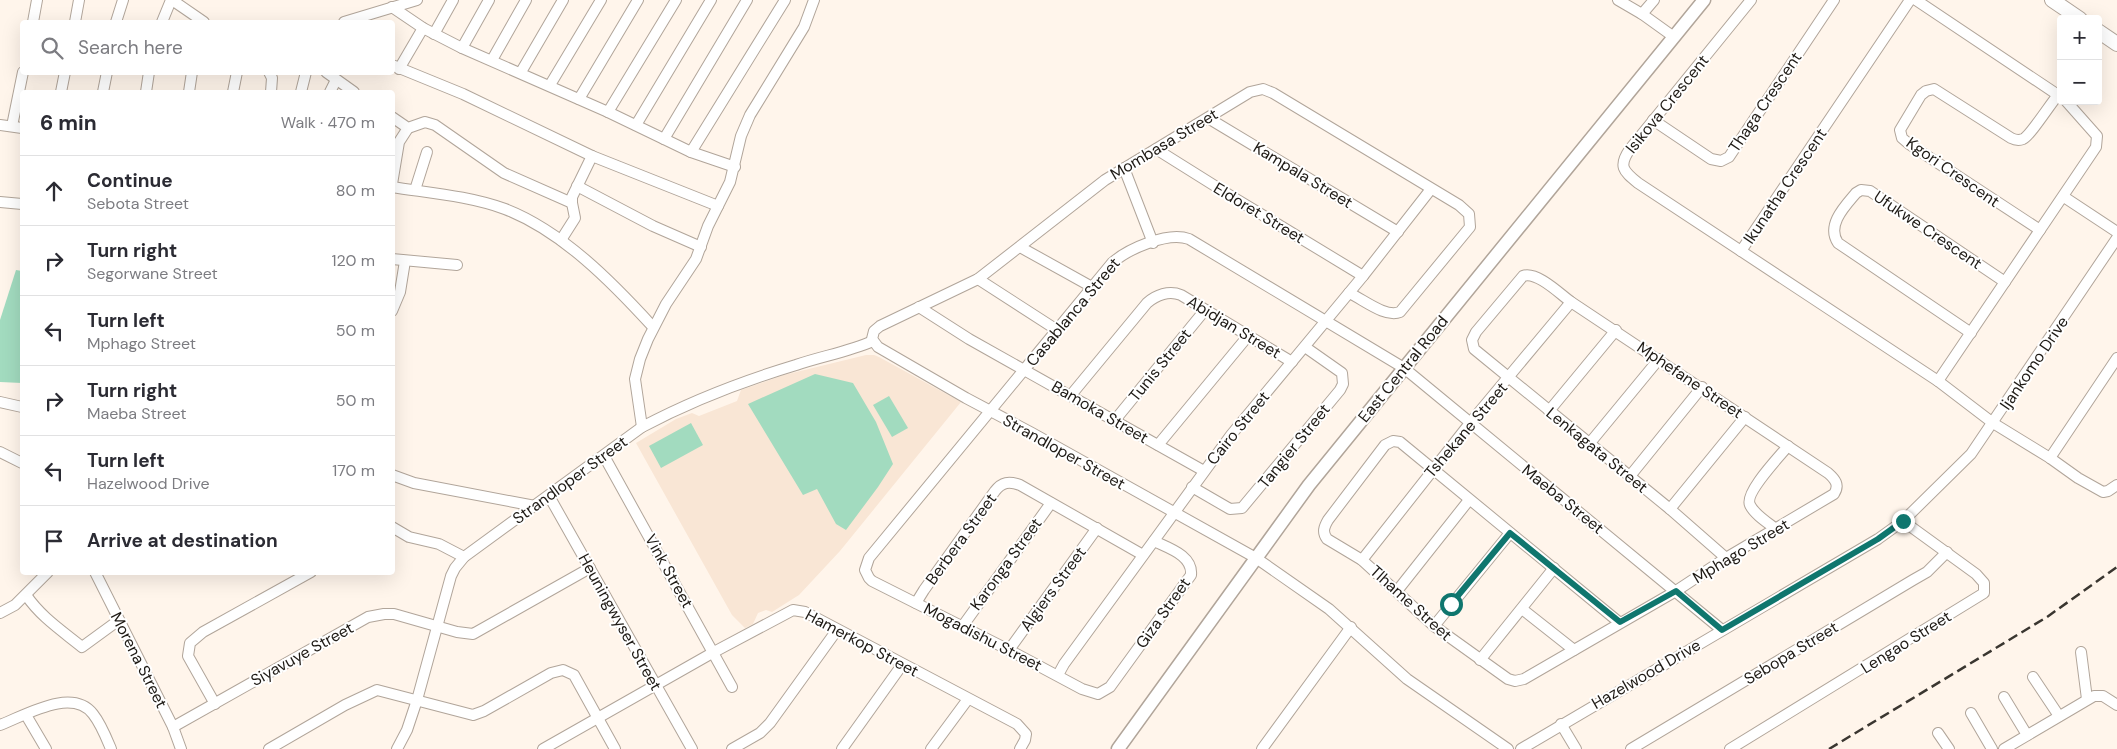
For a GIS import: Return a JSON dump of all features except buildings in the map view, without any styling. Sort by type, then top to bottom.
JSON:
[{"type":"main road","points":[[2052,0],[2074,15]]},
{"type":"main road","points":[[2102,34],[2117,44]]},
{"type":"street","points":[[33,20],[37,0]]},
{"type":"street","points":[[74,20],[79,0]]},
{"type":"street","points":[[117,20],[123,0]]},
{"type":"street","points":[[163,20],[172,0],[201,20]]},
{"type":"street","points":[[350,20],[417,0]]},
{"type":"street","points":[[434,34],[453,0]]},
{"type":"street","points":[[462,48],[489,0]]},
{"type":"street","points":[[492,60],[526,0]]},
{"type":"street","points":[[520,72],[564,0]]},
{"type":"street","points":[[550,85],[601,0]]},
{"type":"street","points":[[579,99],[638,0]]},
{"type":"street","points":[[608,112],[676,0]]},
{"type":"street","points":[[636,125],[711,0]]},
{"type":"street","points":[[664,139],[747,0]]},
{"type":"street","points":[[690,152],[785,0]]},
{"type":"street","points":[[642,427],[635,379],[640,359],[653,327],[701,248],[730,182],[741,136],[750,115],[804,27],[815,0]]},
{"type":"street","points":[[1618,0],[1642,14],[1674,37]]},
{"type":"street","points":[[1642,14],[1654,0]]},
{"type":"street","name":"East Central Road","points":[[1118,749],[1310,485],[1704,0]]},
{"type":"street","name":"Isikova Crescent","points":[[1741,251],[1638,183],[1625,170],[1623,163],[1626,154],[1751,0]]},
{"type":"street","name":"Thaga Crescent","points":[[1653,120],[1711,159],[1719,161],[1726,158],[1745,133],[1834,0]]},
{"type":"street","name":"Ikunatha Crescent","points":[[1910,0],[1741,251],[1938,381],[1993,423],[2098,490],[2108,491],[2117,485]]},
{"type":"street","points":[[1916,0],[2057,95]]},
{"type":"street","points":[[392,7],[423,28],[462,48],[550,85],[690,152],[735,167]]},
{"type":"street","points":[[423,28],[396,67],[463,94],[592,156],[718,206]]},
{"type":"street","points":[[21,90],[23,75]]},
{"type":"street","points":[[61,90],[64,75]]},
{"type":"street","points":[[103,90],[106,75]]},
{"type":"street","points":[[146,90],[149,75]]},
{"type":"street","points":[[189,90],[192,75]]},
{"type":"street","points":[[233,90],[236,75]]},
{"type":"street","points":[[270,75],[271,90]]},
{"type":"street","points":[[301,90],[305,75]]},
{"type":"street","points":[[330,75],[351,90]]},
{"type":"street","points":[[331,90],[336,80]]},
{"type":"street","name":"Mombasa Street","points":[[874,342],[872,335],[876,328],[978,279],[1105,180],[1250,92],[1260,89],[1266,90],[1459,205],[1467,211],[1470,217],[1470,227],[1400,312],[1394,314],[1386,312],[1349,293]]},
{"type":"street","name":"Kgori Crescent","points":[[2040,230],[1909,144],[1904,140],[1900,130],[1921,95],[1928,90],[1934,89],[2015,140],[2023,139],[2030,133],[2057,99]]},
{"type":"street","points":[[0,125],[17,127],[20,100]]},
{"type":"street","points":[[1938,381],[2096,147],[2098,139],[2093,130],[2070,105]]},
{"type":"street","name":"Kampala Street","points":[[1208,118],[1398,232]]},
{"type":"street","points":[[395,119],[408,128]]},
{"type":"street","points":[[395,167],[399,142],[408,128],[425,122],[435,125],[504,173],[572,203]]},
{"type":"street","name":"Eldoret Street","points":[[1156,149],[1363,276]]},
{"type":"street","points":[[415,190],[427,152]]},
{"type":"street","points":[[561,240],[575,218],[572,203],[577,186],[592,156]]},
{"type":"street","points":[[1124,168],[1153,243]]},
{"type":"street","points":[[577,186],[653,226],[701,248]]},
{"type":"street","points":[[395,187],[473,200],[504,209],[534,222],[561,240],[609,280],[653,327]]},
{"type":"street","name":"Cairo Street","points":[[1058,675],[1204,470],[1363,276],[1431,189]]},
{"type":"street","name":"Ufukwe Crescent","points":[[1971,333],[1838,242],[1833,231],[1835,222],[1856,193],[1861,190],[1870,191],[2005,282]]},
{"type":"street","points":[[2064,197],[2117,232]]},
{"type":"street","points":[[0,202],[20,204]]},
{"type":"street","name":"Casablanca Street","points":[[866,574],[865,565],[869,558],[1119,256],[1131,250],[1174,236],[1189,239],[1404,368]]},
{"type":"street","name":"Ijankomo Drive","points":[[1943,481],[1971,454],[2117,238]]},
{"type":"street","points":[[1020,247],[1092,288]]},
{"type":"street","points":[[395,259],[457,266]]},
{"type":"street","points":[[395,304],[400,292],[405,260]]},
{"type":"street","name":"Mphefane Street","points":[[1472,340],[1476,332],[1523,276],[1530,274],[1539,278],[1571,302],[1616,330],[1833,478],[1837,490],[1828,498]]},
{"type":"street","points":[[978,279],[1057,330]]},
{"type":"street","name":"Abidjan Street","points":[[1071,395],[1152,299],[1173,292],[1292,362]]},
{"type":"street","name":"Tshekane Street","points":[[1362,560],[1433,468],[1571,302]]},
{"type":"street","name":"Bamoka Street","points":[[919,307],[969,339],[1204,470]]},
{"type":"street","name":"Tunis Street","points":[[1115,420],[1205,310]]},
{"type":"street","points":[[1549,411],[1616,330]]},
{"type":"street","points":[[1158,445],[1248,336]]},
{"type":"street","name":"Lenkagata Street","points":[[1472,340],[1472,345],[1477,353],[1670,508],[1726,558]]},
{"type":"street","name":"Strandloper Street","points":[[397,749],[407,730],[417,700],[452,576],[455,568],[464,557],[642,427],[672,411],[734,385],[874,342],[990,411],[1256,558],[1352,627],[1407,679],[1508,749]]},
{"type":"street","name":"Tangier Street","points":[[1192,488],[1230,509],[1242,508],[1340,390],[1343,384],[1342,373],[1305,346]]},
{"type":"street","points":[[2050,458],[2117,358]]},
{"type":"street","points":[[1589,444],[1658,359]]},
{"type":"street","name":"Maeba Street","points":[[1404,368],[1722,630]]},
{"type":"street","points":[[1630,476],[1702,388]]},
{"type":"street","points":[[0,402],[20,407]]},
{"type":"street","points":[[1670,508],[1745,417]]},
{"type":"street","name":"Tlhame Street","points":[[1433,468],[1400,442],[1389,442],[1328,520],[1324,528],[1325,536],[1362,560],[1397,590],[1434,626],[1480,660],[1508,679],[1515,681],[1524,679]]},
{"type":"street","points":[[1776,529],[1750,505],[1749,498],[1753,489],[1788,446]]},
{"type":"street","points":[[0,452],[20,462]]},
{"type":"street","name":"Vink Street","points":[[604,456],[732,687]]},
{"type":"street","points":[[1433,468],[1469,500],[1620,622]]},
{"type":"street","points":[[395,477],[414,483],[534,506]]},
{"type":"street","name":"Hazelwood Drive","points":[[1522,749],[1561,724],[1878,539],[1903,521],[1943,481]]},
{"type":"street","name":"Berbera Street","points":[[916,603],[1002,485],[1012,482],[1143,555]]},
{"type":"street","name":"Heuningwyser Street","points":[[549,496],[692,749]]},
{"type":"street","name":"Mphago Street","points":[[1524,679],[1676,591],[1726,558],[1828,498]]},
{"type":"street","points":[[1397,590],[1469,500]]},
{"type":"street","name":"Karonga Street","points":[[962,626],[1051,503]]},
{"type":"street","name":"Lengao Street","points":[[1730,749],[1982,596],[1985,587],[1981,578],[1903,521]]},
{"type":"street","name":"Algiers Street","points":[[1009,650],[1096,528]]},
{"type":"street","points":[[395,529],[409,537],[439,544],[464,557]]},
{"type":"street","points":[[1434,626],[1510,533]]},
{"type":"street","name":"Giza Street","points":[[1102,693],[1110,687],[1191,574],[1187,559],[1154,541]]},
{"type":"street","name":"Sebopa Street","points":[[1631,749],[1927,572],[1946,552]]},
{"type":"street","name":"Siyavuye Street","points":[[173,727],[368,617],[394,614],[466,634],[477,633],[590,568]]},
{"type":"street","points":[[1480,660],[1554,568]]},
{"type":"street","name":"Mogadishu Street","points":[[866,574],[872,581],[1094,694],[1102,693]]},
{"type":"street","points":[[0,613],[15,605],[45,575]]},
{"type":"street","name":"Morena Street","points":[[96,575],[173,727],[181,749]]},
{"type":"street","points":[[215,704],[188,656],[189,647],[193,640],[209,628],[306,575]]},
{"type":"street","points":[[26,594],[34,607],[82,646],[119,620]]},
{"type":"street","points":[[1522,609],[1574,650]]},
{"type":"street","name":"Hamerkop Street","points":[[543,749],[714,652],[793,610],[805,612],[1022,728],[1026,737],[1020,749]]},
{"type":"street","points":[[1262,749],[1352,627]]},
{"type":"street","points":[[732,749],[766,728],[837,630]]},
{"type":"street","points":[[2081,652],[2087,699]]},
{"type":"street","points":[[842,749],[902,665]]},
{"type":"street","points":[[269,749],[345,705],[377,690],[473,715],[484,711],[551,673],[563,670],[574,675],[615,749]]},
{"type":"street","points":[[2033,677],[2058,716]]},
{"type":"street","points":[[2004,749],[2096,695],[2106,698],[2117,705]]},
{"type":"street","points":[[2004,697],[2027,735]]},
{"type":"street","points":[[931,749],[968,699]]},
{"type":"street","points":[[0,725],[67,701],[77,703],[89,709],[94,715],[111,749]]},
{"type":"street","points":[[1971,713],[1992,749]]},
{"type":"street","points":[[26,715],[46,749]]},
{"type":"street","points":[[1561,724],[1576,749]]},
{"type":"street","points":[[1938,733],[1948,749]]},
{"type":"shaded area","points":[[866,355],[879,357],[961,402],[840,551],[799,595],[772,612],[766,610],[758,613],[753,624],[745,628],[732,615],[636,443],[676,419],[692,413],[699,416],[737,401],[741,390],[784,375]]},
{"type":"green space","points":[[16,270],[20,271],[20,383],[0,382],[0,320]]},
{"type":"green space","points":[[815,374],[853,383],[876,422],[893,464],[846,530],[836,524],[817,489],[803,495],[748,404]]},
{"type":"green space","points":[[889,396],[908,428],[892,437],[873,405]]},
{"type":"green space","points":[[691,423],[703,445],[661,468],[649,446]]},
{"type":"railway","points":[[1829,749],[2047,617],[2117,567]]},
{"type":"route","points":[[1451,604],[1510,533],[1620,622],[1676,591],[1722,630],[1878,539],[1903,521]]}]
